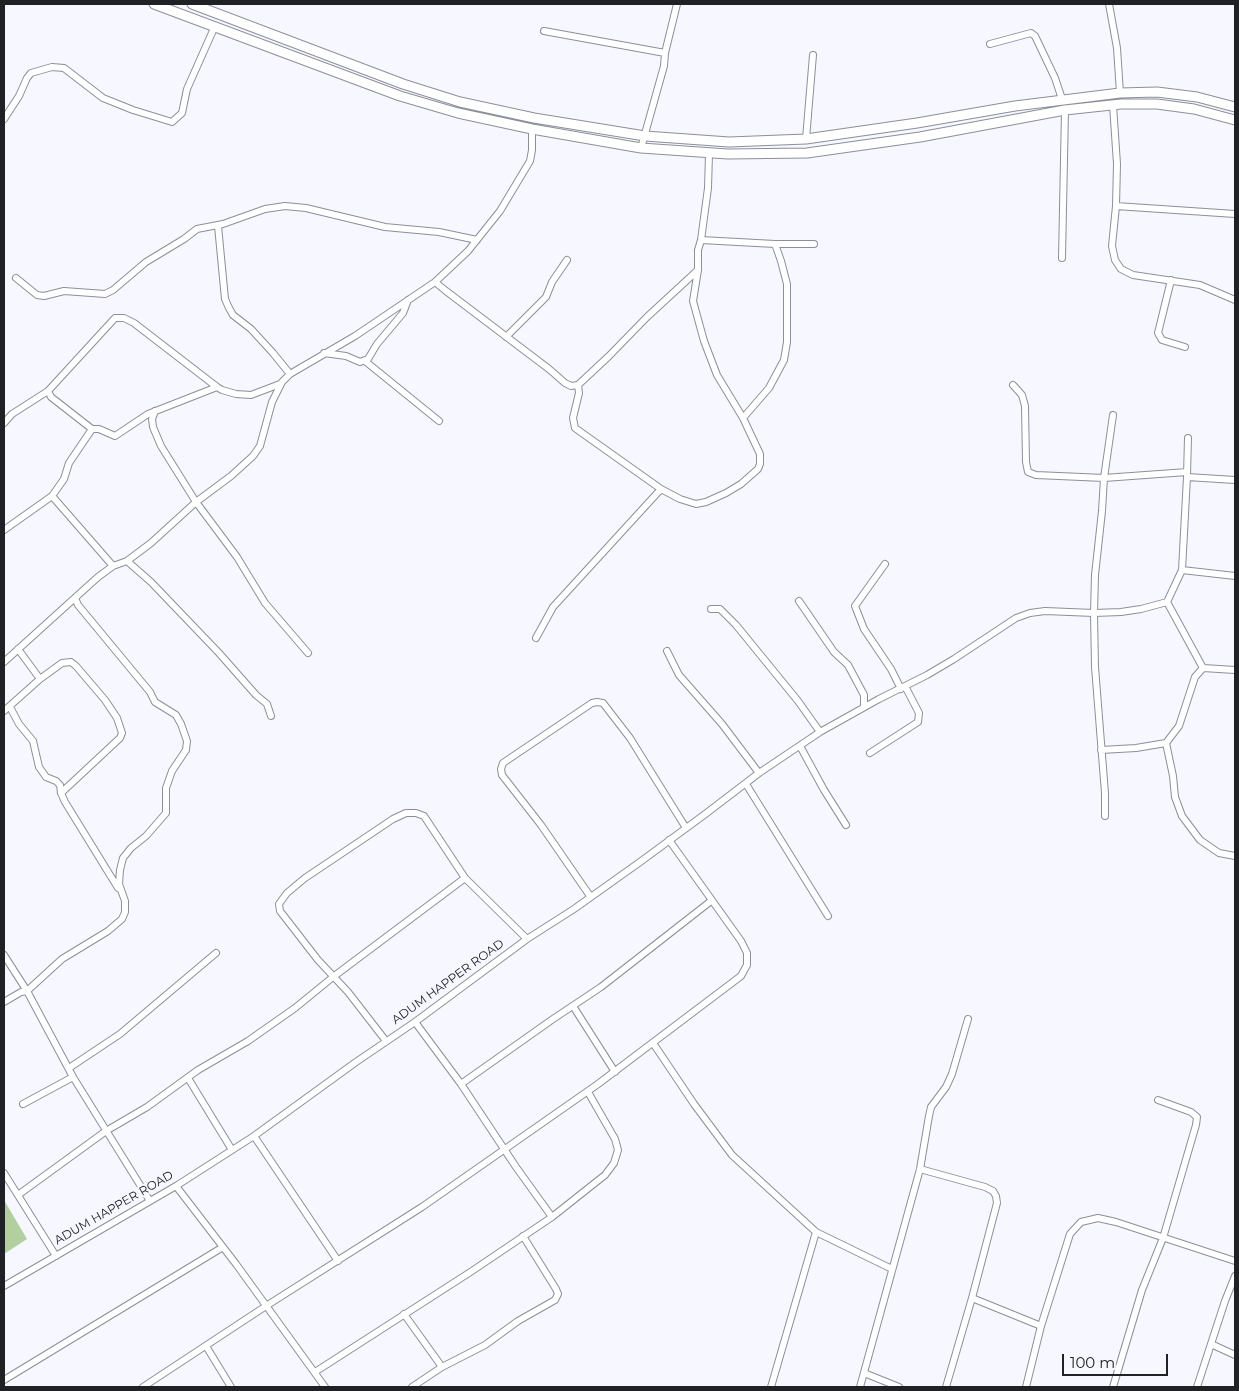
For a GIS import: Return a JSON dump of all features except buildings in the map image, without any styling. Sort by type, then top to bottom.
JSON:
[{"type":"street","points":[[154,4],[400,96],[458,113],[532,129],[641,148],[709,154],[808,153],[920,137],[1065,110],[1113,105],[1166,105],[1194,109],[1235,120]]},
{"type":"street","points":[[192,4],[403,84],[460,102],[534,118],[644,136],[729,142],[806,139],[1062,99],[1120,93],[1165,93],[1197,97],[1235,107]]},
{"type":"street","points":[[641,148],[664,66],[664,53],[678,4]]},
{"type":"street","points":[[1109,4],[1116,48],[1120,93]]},
{"type":"street","points":[[4,119],[31,73],[52,67],[64,68],[103,98],[172,122],[182,114],[187,89],[215,26]]},
{"type":"street","points":[[544,31],[664,53]]},
{"type":"street","points":[[990,44],[1031,33],[1036,36],[1055,78],[1062,99]]},
{"type":"street","points":[[806,139],[813,55]]},
{"type":"street","points":[[1113,105],[1117,164],[1116,206],[1112,246],[1115,260],[1121,269],[1133,275],[1200,285],[1235,300]]},
{"type":"street","points":[[1062,258],[1065,110]]},
{"type":"street","points":[[917,123],[920,137]]},
{"type":"street","points":[[4,422],[12,414],[48,391],[115,318],[119,317],[134,323],[222,390],[236,394],[251,395],[272,388],[290,374],[355,336],[435,282],[477,240],[500,211],[530,161],[532,129]]},
{"type":"street","points":[[578,385],[579,393],[573,418],[575,428],[661,489],[680,499],[696,504],[706,502],[741,484],[758,469],[760,454],[743,418],[717,375],[704,341],[694,301],[698,270],[698,250],[708,188],[709,154]]},
{"type":"street","points":[[16,278],[37,295],[44,296],[64,291],[105,294],[113,290],[146,262],[197,229],[218,226],[265,209],[285,206],[306,208],[385,226],[439,232],[477,240]]},
{"type":"street","points":[[1116,206],[1235,214]]},
{"type":"street","points":[[218,226],[225,299],[229,308],[234,315],[251,329],[290,374]]},
{"type":"street","points":[[701,240],[814,244]]},
{"type":"street","points":[[743,418],[768,388],[784,360],[787,342],[787,284],[774,244]]},
{"type":"street","points":[[506,337],[546,297],[552,282],[567,260]]},
{"type":"street","points":[[435,282],[571,386],[578,385],[698,270]]},
{"type":"street","points":[[1171,280],[1158,333],[1162,340],[1185,347]]},
{"type":"street","points":[[324,353],[346,356],[360,362],[365,361],[403,313],[409,299]]},
{"type":"street","points":[[365,361],[439,421]]},
{"type":"street","points":[[4,662],[98,576],[113,566],[127,561],[163,533],[196,502],[231,476],[253,456],[260,446],[272,402],[282,382]]},
{"type":"street","points":[[1013,385],[1022,395],[1025,406],[1026,462],[1028,472],[1036,476],[1104,478],[1187,474],[1235,480]]},
{"type":"street","points":[[48,391],[51,397],[92,429],[98,429],[115,436],[154,411],[217,387]]},
{"type":"street","points":[[154,411],[153,427],[161,446],[196,502],[237,557],[264,603],[308,653]]},
{"type":"street","points":[[1105,816],[1106,793],[1095,667],[1094,613],[1095,575],[1104,478],[1113,415]]},
{"type":"street","points":[[4,530],[52,496],[64,479],[69,463],[92,429]]},
{"type":"street","points":[[1188,438],[1182,570],[1166,602],[1203,668]]},
{"type":"street","points":[[536,638],[553,607],[661,489]]},
{"type":"street","points":[[52,496],[113,566]]},
{"type":"street","points":[[127,561],[151,582],[256,695],[267,704],[272,716]]},
{"type":"street","points":[[870,753],[918,722],[919,713],[864,629],[855,606],[884,564]]},
{"type":"street","points":[[1182,570],[1235,576]]},
{"type":"street","points":[[4,1002],[20,992],[27,991],[62,959],[108,931],[122,919],[125,912],[121,892],[120,870],[123,858],[130,848],[146,836],[166,813],[166,788],[172,771],[186,750],[187,741],[176,716],[155,702],[150,692],[83,612],[75,598]]},
{"type":"street","points":[[799,601],[834,652],[848,665],[864,695],[864,707]]},
{"type":"street","name":"ADUM HAPPER ROAD","points":[[4,1286],[176,1186],[254,1136],[386,1041],[416,1022],[527,939],[574,909],[759,773],[820,732],[954,659],[1016,618],[1030,613],[1045,611],[1094,613],[1141,609],[1166,602]]},
{"type":"street","points":[[711,609],[720,609],[736,625],[798,701],[820,732]]},
{"type":"street","points":[[18,650],[40,679]]},
{"type":"street","points":[[667,651],[679,675],[716,716],[759,773]]},
{"type":"street","points":[[4,712],[40,679],[62,663],[71,662],[76,666],[105,700],[117,718],[122,733],[120,738],[61,793]]},
{"type":"street","points":[[1101,750],[1136,748],[1166,743],[1178,726],[1195,677],[1203,668]]},
{"type":"street","points":[[1203,668],[1235,670]]},
{"type":"street","points":[[590,896],[541,825],[502,775],[501,769],[504,763],[592,703],[603,703],[636,745],[686,828]]},
{"type":"street","points":[[10,707],[19,724],[33,741],[39,767],[46,777],[60,785],[61,793],[121,892]]},
{"type":"street","points":[[1166,743],[1173,776],[1174,797],[1182,816],[1200,840],[1219,853],[1235,856]]},
{"type":"street","points":[[800,746],[846,825]]},
{"type":"street","points":[[746,784],[828,916]]},
{"type":"street","points":[[386,1041],[348,992],[333,977],[280,911],[279,904],[304,878],[366,836],[406,813],[416,813],[424,816],[465,878],[527,939]]},
{"type":"street","points":[[143,1387],[400,1221],[505,1150],[588,1092],[741,976],[747,966],[747,953],[668,840]]},
{"type":"street","points":[[18,1196],[106,1132],[134,1115],[198,1070],[258,1034],[465,878]]},
{"type":"street","points":[[461,1084],[619,974],[711,901]]},
{"type":"street","points":[[70,1068],[120,1034],[216,953]]},
{"type":"street","points":[[4,955],[27,991],[70,1068],[73,1077],[150,1201]]},
{"type":"street","points":[[573,1006],[615,1072]]},
{"type":"street","points":[[860,1387],[920,1169],[931,1107],[946,1087],[952,1074],[968,1019]]},
{"type":"street","points":[[416,1022],[552,1217]]},
{"type":"street","points":[[653,1043],[694,1104],[732,1155],[816,1232],[892,1269]]},
{"type":"street","points":[[23,1104],[73,1077]]},
{"type":"street","points":[[188,1078],[232,1150]]},
{"type":"street","points":[[315,1372],[552,1217],[605,1175],[614,1163],[618,1150],[615,1139],[588,1092]]},
{"type":"street","points":[[1113,1387],[1142,1290],[1162,1238],[1197,1117],[1191,1112],[1158,1100]]},
{"type":"street","points":[[254,1136],[338,1261]]},
{"type":"street","points":[[920,1169],[993,1190],[997,1203],[946,1387]]},
{"type":"street","points":[[4,1173],[56,1256]]},
{"type":"street","points":[[176,1186],[325,1387]]},
{"type":"street","points":[[1026,1387],[1041,1326],[1070,1234],[1081,1222],[1098,1218],[1116,1222],[1235,1261]]},
{"type":"street","points":[[771,1387],[816,1232]]},
{"type":"street","points":[[412,1387],[442,1367],[485,1345],[518,1321],[555,1300],[558,1294],[556,1289],[524,1236]]},
{"type":"street","points":[[4,1380],[223,1247]]},
{"type":"street","points":[[1197,1387],[1235,1276]]},
{"type":"street","points":[[972,1298],[1041,1326]]},
{"type":"street","points":[[404,1314],[442,1367]]},
{"type":"street","points":[[1211,1344],[1235,1355]]},
{"type":"street","points":[[206,1346],[231,1387]]},
{"type":"street","points":[[864,1373],[899,1387]]},
{"type":"green space","points":[[4,1200],[27,1239],[4,1254]]}]
